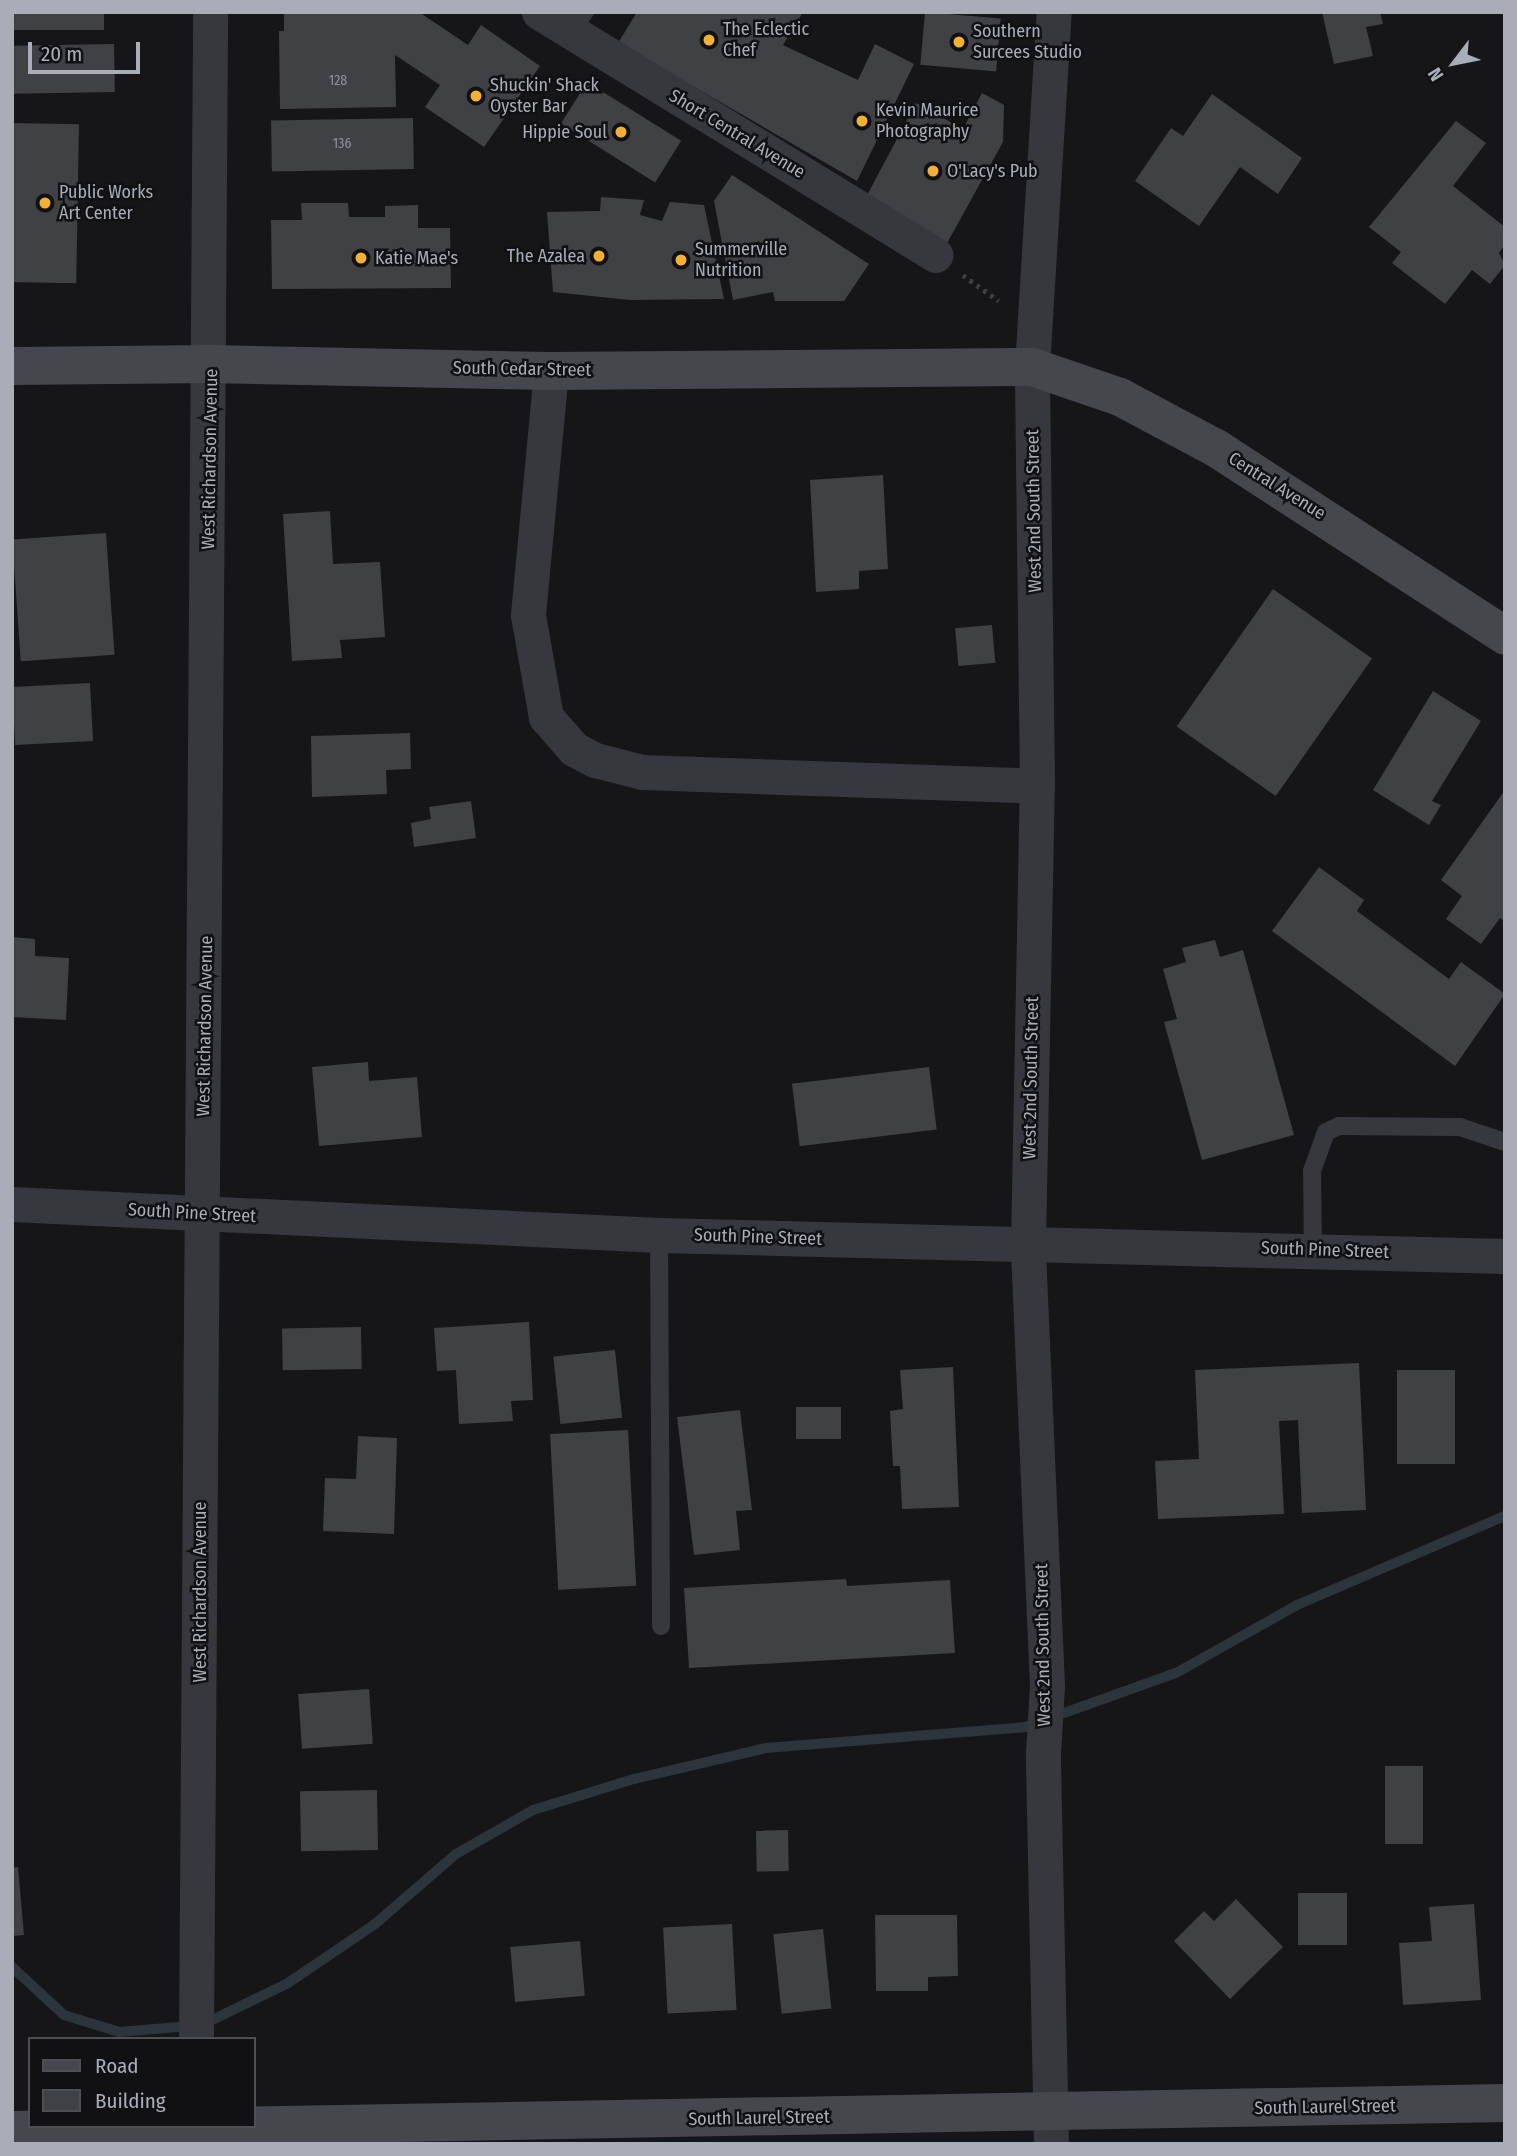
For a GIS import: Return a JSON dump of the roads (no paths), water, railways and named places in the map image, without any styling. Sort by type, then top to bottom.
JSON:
[{"type":"street","name":"West Richardson Avenue","points":[[196,2037],[211,364],[210,12]]},
{"type":"street","name":"Short Central Avenue","points":[[540,12],[580,28],[936,255]]},
{"type":"street","name":"West 2nd South Street","points":[[1052,2128],[1043,1754],[1047,1686],[1028,1245],[1037,786],[1032,367],[1054,12]]},
{"type":"street","name":"South Cedar Street","points":[[12,366],[211,364],[551,371],[1032,367]]},
{"type":"street","name":"Central Avenue","points":[[1032,367],[1121,397],[1216,448],[1505,636]]},
{"type":"street","points":[[551,371],[528,615],[546,717],[574,749],[596,760],[642,772],[1037,786]]},
{"type":"street","name":"South Pine Street","points":[[12,1205],[659,1234],[1028,1245],[1312,1248],[1505,1256]]},
{"type":"street","name":"South Laurel Street","points":[[12,2130],[195,2133],[1052,2128],[1505,2103]]},
{"type":"lane","points":[[1312,1248],[1312,1171],[1318,1143],[1339,1126],[1460,1127],[1505,1142]]},
{"type":"lane","points":[[659,1234],[662,1626]]},
{"type":"waterway","points":[[12,1967],[64,2015],[119,2032],[202,2025],[288,1983],[375,1924],[456,1854],[533,1810],[634,1779],[766,1748],[1025,1727],[1176,1673],[1297,1605],[1505,1516]]},
{"type":"place","name":"The Eclectic Chef","points":[[709,40]]},
{"type":"place","name":"Southern Surcees Studio","points":[[959,42]]},
{"type":"place","name":"Shuckin' Shack Oyster Bar","points":[[476,96]]},
{"type":"place","name":"Kevin Maurice Photography","points":[[862,121]]},
{"type":"place","name":"Hippie Soul","points":[[621,132]]},
{"type":"place","name":"O'Lacy's Pub","points":[[933,171]]},
{"type":"place","name":"Public Works Art Center","points":[[45,203]]},
{"type":"place","name":"The Azalea","points":[[599,256]]},
{"type":"place","name":"Katie Mae's","points":[[361,258]]},
{"type":"place","name":"Summerville Nutrition","points":[[681,260]]}]
